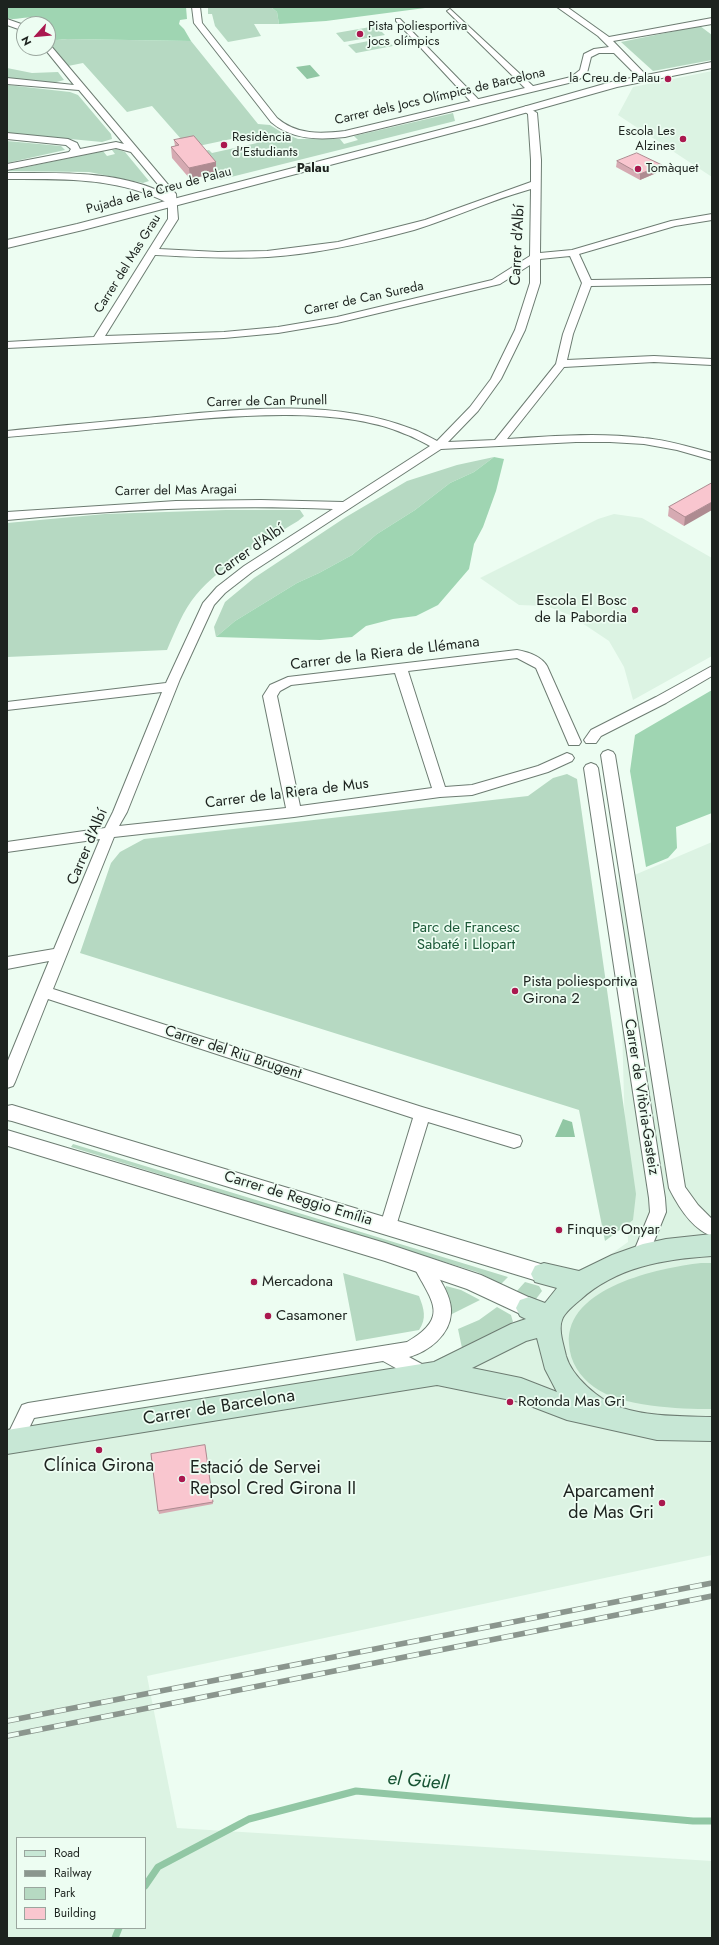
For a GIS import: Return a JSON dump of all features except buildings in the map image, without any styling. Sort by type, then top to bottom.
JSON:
[{"type":"main road","points":[[612,1418],[575,1394],[566,1382],[558,1370],[552,1354],[542,1316],[594,1275],[616,1264],[640,1256],[676,1248],[712,1245]]},
{"type":"main road","name":"Carrer de Reggio Emília","points":[[544,1274],[583,1283]]},
{"type":"main road","name":"Carrer de Barcelona","points":[[10,1442],[431,1374],[520,1332],[542,1316]]},
{"type":"main road","name":"Carrer de Barcelona","points":[[431,1374],[521,1390],[567,1408],[657,1428],[712,1429]]},
{"type":"street","name":"Carrer dels Jocs Olímpics de Barcelona","points":[[196,7],[198,23],[274,120],[294,132],[317,135],[341,134],[574,79],[582,76],[586,69],[587,56],[591,52],[600,50],[616,50]]},
{"type":"street","points":[[561,7],[586,23],[606,40],[644,78]]},
{"type":"street","points":[[450,11],[531,89]]},
{"type":"street","points":[[398,20],[476,102]]},
{"type":"street","points":[[606,40],[712,21]]},
{"type":"street","points":[[55,56],[171,194],[173,202]]},
{"type":"street","name":"Pujada de la Creu de Palau","points":[[7,244],[79,227],[644,78],[712,65]]},
{"type":"street","points":[[7,81],[82,88]]},
{"type":"street","name":"Carrer d'Albí","points":[[7,1082],[171,686],[209,603],[221,590],[248,569],[438,446],[474,409],[496,380],[520,330],[535,284],[536,160],[532,113],[526,109]]},
{"type":"street","points":[[106,146],[119,139],[120,132]]},
{"type":"street","points":[[7,136],[68,142],[74,145],[76,149],[72,153]]},
{"type":"street","points":[[7,167],[106,146],[121,145],[134,150]]},
{"type":"street","points":[[7,176],[71,176],[98,179],[150,190],[173,202]]},
{"type":"street","points":[[153,252],[250,255],[282,253],[342,244],[428,222],[502,194],[536,184]]},
{"type":"street","name":"Carrer del Mas Grau","points":[[98,339],[173,219],[173,202]]},
{"type":"street","name":"Carrer de Can Sureda","points":[[7,345],[98,339],[224,335],[278,330],[337,320],[496,282],[535,261],[573,253],[674,223],[712,217]]},
{"type":"street","points":[[496,444],[561,364],[568,334],[587,283],[573,253]]},
{"type":"street","points":[[535,261],[568,263],[581,270]]},
{"type":"street","points":[[587,283],[712,281]]},
{"type":"street","points":[[561,364],[654,359],[712,362]]},
{"type":"street","name":"Carrer de Can Prunell","points":[[7,434],[205,416],[290,413],[336,415],[378,422],[423,436],[438,446]]},
{"type":"street","points":[[438,446],[615,437],[664,443],[711,456]]},
{"type":"street","name":"Carrer del Mas Aragai","points":[[7,516],[134,506],[253,503],[346,506]]},
{"type":"street","name":"Carrer de la Riera de Llémana","points":[[294,812],[270,696],[275,688],[288,681],[517,654],[534,659],[541,666],[574,742]]},
{"type":"street","points":[[400,667],[440,792]]},
{"type":"street","points":[[591,740],[596,733],[661,700],[712,670]]},
{"type":"street","points":[[7,706],[151,690],[171,686]]},
{"type":"street","points":[[591,740],[603,746],[608,755],[603,764],[591,768],[578,767],[567,758],[567,749],[574,742],[591,740]]},
{"type":"street","name":"Carrer de Vitòria-Gasteiz","points":[[608,755],[678,1188],[686,1204],[700,1220],[712,1228]]},
{"type":"street","name":"Carrer de la Riera de Mus","points":[[7,847],[110,833],[294,812],[440,792],[472,790],[543,769],[567,758]]},
{"type":"street","name":"Carrer de Vitòria-Gasteiz","points":[[591,768],[657,1198],[658,1212],[640,1256]]},
{"type":"street","points":[[7,963],[59,954]]},
{"type":"street","name":"Carrer del Riu Brugent","points":[[44,992],[422,1114],[514,1141]]},
{"type":"street","points":[[8,1139],[15,1117],[10,1109]]},
{"type":"street","name":"Carrer de Reggio Emília","points":[[10,1109],[544,1274]]},
{"type":"street","points":[[388,1226],[422,1114]]},
{"type":"street","name":"Carrer de Reggio Emília","points":[[8,1139],[422,1265],[473,1282],[542,1316]]},
{"type":"street","name":"Carrer de Barcelona","points":[[10,1442],[28,1411],[410,1349],[431,1337],[441,1321],[443,1311],[439,1291],[422,1265]]},
{"type":"street","name":"Carrer de Barcelona","points":[[384,1354],[431,1374]]},
{"type":"shaded area","points":[[7,7],[186,7],[187,19],[180,20],[179,24],[184,29],[191,41],[57,40],[56,16],[16,16],[16,19],[7,18]]},
{"type":"shaded area","points":[[271,7],[425,8],[326,21],[279,24],[277,12]]},
{"type":"shaded area","points":[[310,65],[320,76],[307,79],[296,67]]},
{"type":"shaded area","name":"Escola Les Alzines","points":[[712,71],[712,177],[618,115],[633,87]]},
{"type":"shaded area","points":[[494,457],[504,459],[496,491],[483,527],[474,544],[469,569],[438,605],[416,616],[393,619],[366,626],[352,637],[320,640],[216,637],[235,621],[297,583],[352,555],[377,534],[415,510],[450,483],[474,472]]},
{"type":"shaded area","name":"Escola El Bosc de la Pabordia","points":[[614,514],[642,518],[712,558],[712,656],[633,700],[624,667],[609,641],[570,615],[546,606],[519,605],[480,578],[598,519]]},
{"type":"shaded area","points":[[712,690],[712,813],[676,827],[677,848],[668,858],[646,867],[630,771],[635,735]]},
{"type":"shaded area","points":[[712,842],[712,1555],[147,1676],[177,1828],[712,1861],[712,1938],[7,1938],[7,1445],[444,1373],[628,1242],[618,882]]},
{"type":"shaded area","points":[[563,1119],[572,1122],[575,1137],[555,1137]]},
{"type":"green space","points":[[208,7],[271,7],[277,12],[279,24],[254,24],[261,36],[228,42],[215,26],[212,14],[208,14]]},
{"type":"green space","name":"Pista poliesportiva jocs olímpics","points":[[376,26],[385,35],[344,42],[336,33]]},
{"type":"green space","points":[[700,26],[712,35],[712,60],[653,71],[621,42]]},
{"type":"green space","points":[[384,38],[393,46],[356,53],[348,45]]},
{"type":"green space","points":[[56,39],[191,41],[258,124],[270,125],[281,132],[298,139],[340,139],[344,144],[358,140],[354,136],[453,113],[455,121],[219,180],[198,152],[209,150],[212,153],[257,143],[250,135],[189,148],[152,106],[127,112],[83,63],[68,66],[56,52]]},
{"type":"green space","points":[[7,68],[32,73],[58,72],[64,80],[53,83],[7,78]]},
{"type":"green space","points":[[7,85],[70,92],[78,95],[111,134],[112,139],[102,142],[7,133]]},
{"type":"green space","points":[[7,141],[61,146],[65,150],[7,163]]},
{"type":"green space","points":[[117,149],[125,152],[149,181],[143,183],[89,172],[7,171],[103,151],[107,156],[115,154],[112,150]]},
{"type":"green space","points":[[494,457],[474,472],[450,483],[415,510],[377,534],[352,555],[297,583],[235,621],[216,637],[214,627],[225,602],[254,578],[346,517],[407,481],[457,465]]},
{"type":"green space","points":[[226,510],[300,510],[304,516],[244,554],[206,584],[187,607],[167,650],[7,657],[7,523],[105,514]]},
{"type":"green space","name":"Parc de Francesc Sabaté i Llopart","points":[[567,774],[577,779],[636,1194],[633,1220],[605,1241],[579,1110],[80,953],[111,863],[120,852],[144,839],[528,796],[553,778]]},
{"type":"green space","points":[[73,1144],[508,1277],[501,1284],[477,1272],[71,1147]]},
{"type":"green space","points":[[701,1263],[712,1263],[712,1409],[651,1406],[634,1403],[605,1394],[584,1379],[571,1357],[569,1344],[572,1324],[582,1308],[598,1295],[618,1284],[662,1270]]},
{"type":"green space","points":[[343,1273],[419,1296],[424,1313],[422,1326],[419,1330],[356,1341]]},
{"type":"green space","points":[[525,1282],[539,1286],[542,1291],[536,1299],[530,1300],[516,1292]]},
{"type":"green space","points":[[446,1286],[461,1290],[480,1300],[450,1315],[451,1306],[445,1289]]},
{"type":"green space","points":[[497,1307],[511,1315],[513,1322],[497,1332],[462,1348],[458,1329],[479,1320]]},
{"type":"waterway","name":"el Güell","points":[[146,1885],[158,1867],[249,1819],[356,1791],[693,1821],[712,1821]]},
{"type":"waterway","name":"el Güell","points":[[115,1938],[119,1929]]},
{"type":"railway","points":[[7,1721],[712,1583]]},
{"type":"railway","points":[[7,1736],[712,1596]]},
{"type":"place","name":"Pista poliesportiva jocs olímpics","points":[[360,34]]},
{"type":"place","name":"la Creu de Palau","points":[[668,79]]},
{"type":"place","name":"Escola Les Alzines","points":[[683,139]]},
{"type":"place","name":"Residència d'Estudiants","points":[[224,145]]},
{"type":"place","name":"Tomàquet","points":[[638,169]]},
{"type":"place","name":"Escola El Bosc de la Pabordia","points":[[635,610]]},
{"type":"place","name":"Pista poliesportiva Girona 2","points":[[515,991]]},
{"type":"place","name":"Finques Onyar","points":[[559,1230]]},
{"type":"place","name":"Mercadona","points":[[254,1282]]},
{"type":"place","name":"Casamoner","points":[[268,1316]]},
{"type":"place","name":"Rotonda Mas Gri","points":[[510,1402]]},
{"type":"place","name":"Clínica Girona","points":[[99,1450]]},
{"type":"place","name":"Estació de Servei Repsol Cred Girona II","points":[[182,1479]]},
{"type":"place","name":"Aparcament de Mas Gri","points":[[662,1503]]},
{"type":"district","name":"Palau","points":[[313,169]]}]
